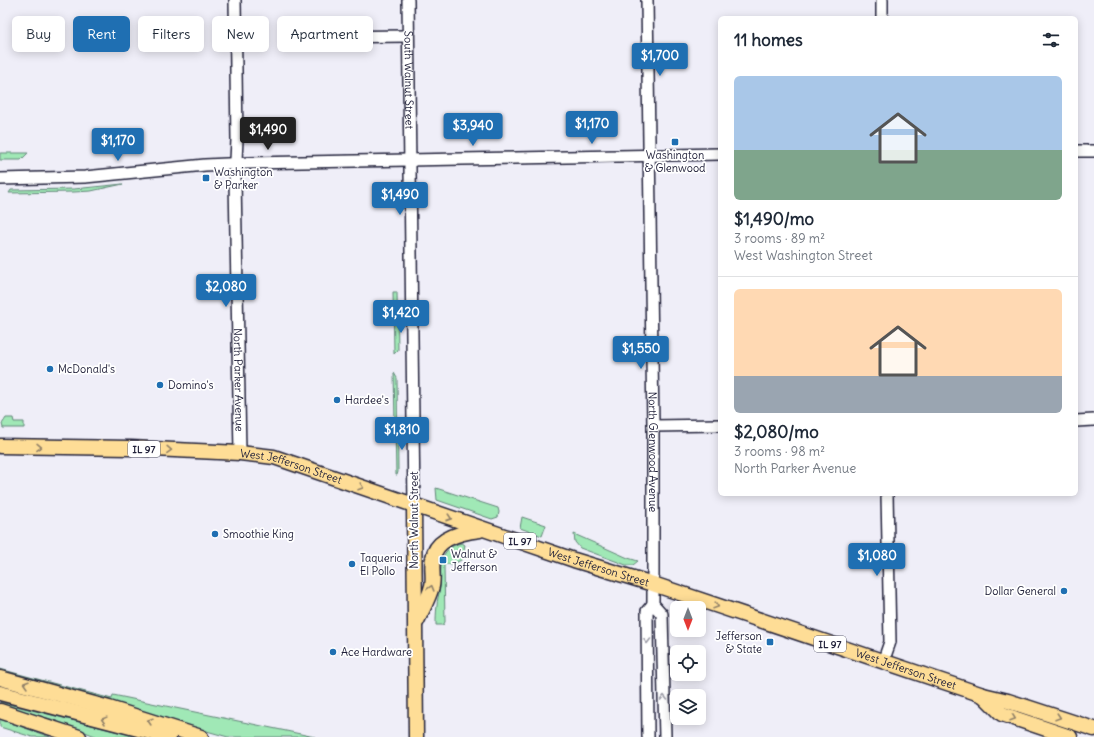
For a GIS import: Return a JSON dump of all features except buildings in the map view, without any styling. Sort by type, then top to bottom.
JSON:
[{"type":"main road","name":"West Jefferson Street","points":[[0,446],[131,448],[240,453],[274,457],[574,560],[653,584],[983,695],[1008,701],[1094,729]]},
{"type":"main road","name":"North Walnut Street","points":[[414,506],[416,737]]},
{"type":"main road","points":[[415,624],[433,585],[433,559],[435,551],[453,536],[464,532],[484,529]]},
{"type":"main road","points":[[0,678],[109,708],[201,737]]},
{"type":"main road","points":[[0,693],[169,737]]},
{"type":"main road","points":[[983,695],[1002,714],[1070,737]]},
{"type":"main road","points":[[0,711],[79,737]]},
{"type":"street","name":"North Parker Avenue","points":[[235,0],[237,163],[235,180],[240,453]]},
{"type":"street","name":"South Walnut Street","points":[[408,0],[411,159]]},
{"type":"street","name":"North Glenwood Avenue","points":[[647,0],[653,426],[653,604],[662,614],[664,737]]},
{"type":"street","points":[[882,0],[882,16]]},
{"type":"street","points":[[373,36],[408,36]]},
{"type":"street","points":[[1078,151],[1094,151]]},
{"type":"street","points":[[0,179],[85,177],[237,163],[718,154]]},
{"type":"street","name":"North Walnut Street","points":[[411,159],[414,506]]},
{"type":"street","points":[[1078,421],[1094,420]]},
{"type":"street","points":[[653,426],[718,425]]},
{"type":"street","points":[[883,662],[890,642],[887,496]]},
{"type":"street","name":"North Glenwood Avenue","points":[[648,737],[647,610],[653,604]]},
{"type":"green space","points":[[0,153],[28,153],[21,160],[0,160]]},
{"type":"green space","points":[[123,184],[91,191],[9,193],[11,190],[74,189]]},
{"type":"green space","points":[[393,292],[397,292],[398,350],[394,354]]},
{"type":"green space","points":[[394,373],[397,378],[397,475],[396,475]]},
{"type":"green space","points":[[6,418],[13,418],[14,422],[24,422],[24,428],[3,428],[2,424]]},
{"type":"green space","points":[[436,488],[498,508],[498,517],[492,519],[437,500]]},
{"type":"green space","points":[[522,517],[546,525],[542,536],[520,528]]},
{"type":"green space","points":[[574,534],[638,561],[633,565],[626,565],[580,548],[575,542]]},
{"type":"green space","points":[[462,543],[465,545],[464,549],[467,553],[465,557],[453,564],[444,565],[445,622],[443,625],[436,625],[442,561],[448,550]]},
{"type":"green space","points":[[0,669],[112,699],[113,695],[315,737],[228,737],[0,673]]},
{"type":"green space","points":[[0,702],[139,737],[98,737],[51,719],[0,704]]},
{"type":"green space","points":[[0,719],[50,737],[32,737],[0,727]]},
{"type":"place","name":"Washington & Glenwood","points":[[675,142]]},
{"type":"place","name":"Washington & Parker","points":[[206,178]]},
{"type":"place","name":"McDonald's","points":[[50,369]]},
{"type":"place","name":"Domino's","points":[[160,385]]},
{"type":"place","name":"Hardee's","points":[[337,400]]},
{"type":"place","name":"Smoothie King","points":[[215,534]]},
{"type":"place","name":"Walnut & Jefferson","points":[[443,560]]},
{"type":"place","name":"Taqueria El Pollo","points":[[352,564]]},
{"type":"place","name":"Dollar General","points":[[1064,591]]},
{"type":"place","name":"Jefferson & State","points":[[770,642]]},
{"type":"place","name":"Ace Hardware","points":[[333,652]]}]
